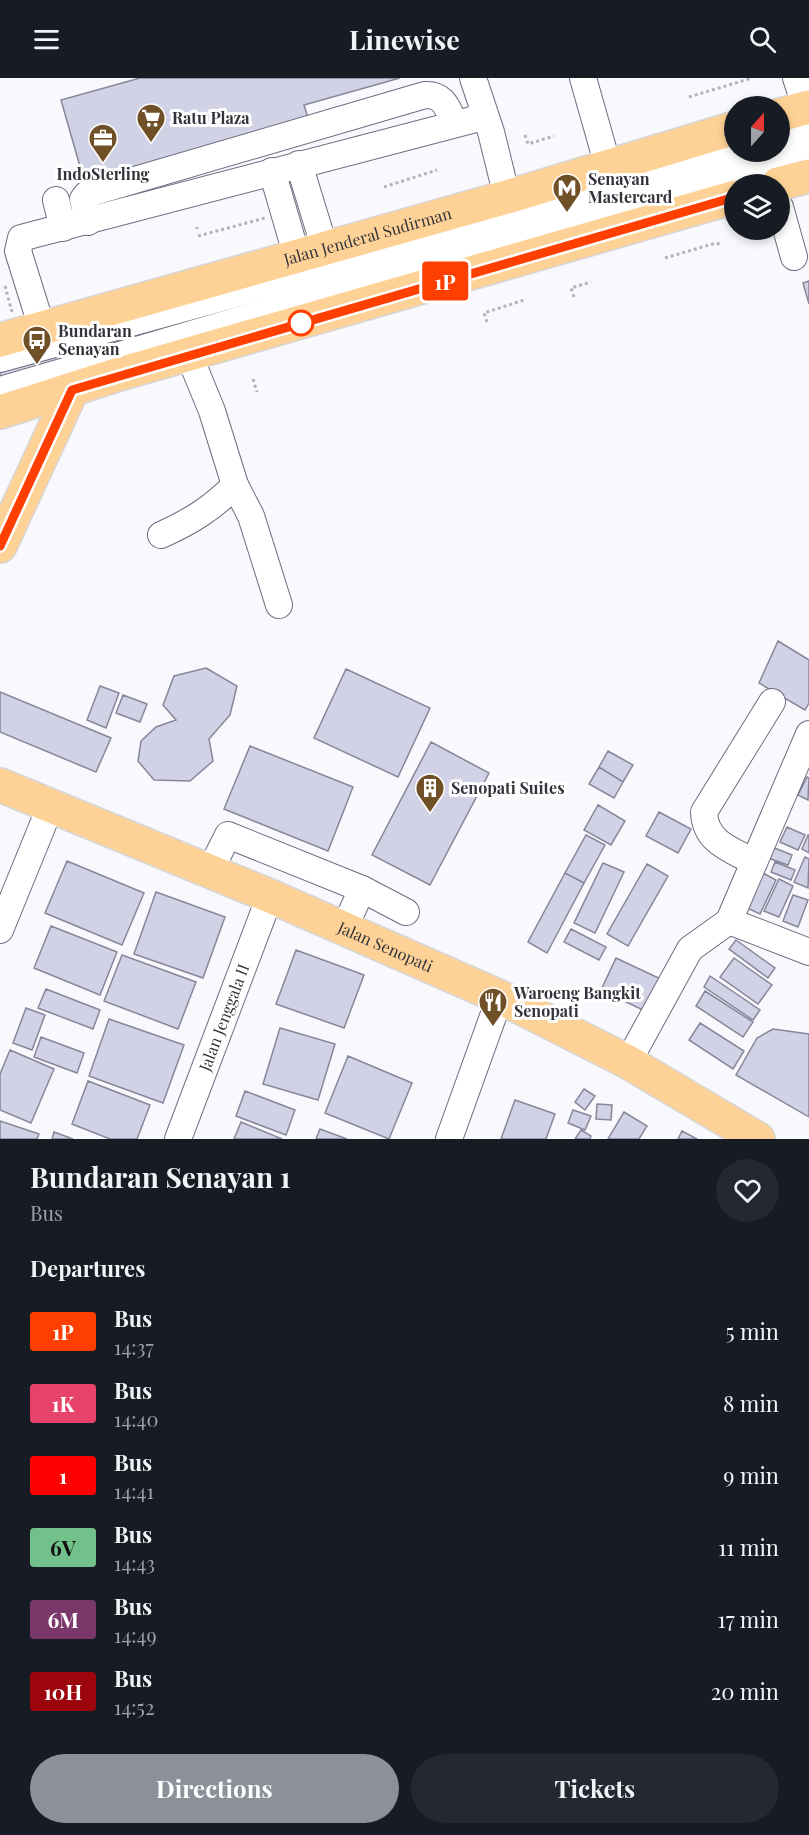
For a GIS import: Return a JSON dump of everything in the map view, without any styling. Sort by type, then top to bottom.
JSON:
[{"type":"main road","name":"Jalan Jenderal Sudirman","points":[[15,340],[724,131]]},
{"type":"main road","points":[[790,181],[809,176]]},
{"type":"main road","points":[[0,412],[724,200]]},
{"type":"main road","points":[[0,546],[72,390]]},
{"type":"main road","name":"Jalan Senopati","points":[[0,785],[270,896],[500,997],[628,1062],[758,1139]]},
{"type":"street","points":[[583,78],[608,166]]},
{"type":"street","points":[[468,86],[470,119],[507,197]]},
{"type":"street","points":[[86,211],[87,194],[424,95],[434,95],[470,119]]},
{"type":"street","points":[[790,122],[800,107]]},
{"type":"street","points":[[470,119],[272,171],[86,211],[63,228],[21,238],[14,275],[15,340],[258,288],[724,153]]},
{"type":"street","points":[[0,390],[809,153]]},
{"type":"street","points":[[299,164],[311,253]]},
{"type":"street","points":[[272,171],[285,213],[311,253]]},
{"type":"street","points":[[56,200],[63,228]]},
{"type":"street","points":[[789,240],[794,257]]},
{"type":"street","points":[[189,355],[212,411],[235,485],[251,516],[279,605]]},
{"type":"street","points":[[161,535],[193,520],[219,502],[235,485]]},
{"type":"street","points":[[754,861],[711,837],[705,824],[704,812],[772,702]]},
{"type":"street","points":[[628,1062],[690,949],[729,921],[809,734]]},
{"type":"street","points":[[0,930],[51,805]]},
{"type":"street","points":[[210,871],[228,835],[362,889],[406,912]]},
{"type":"street","points":[[344,929],[362,889]]},
{"type":"street","name":"Jalan Jenggala II","points":[[178,1139],[270,896]]},
{"type":"street","points":[[729,921],[809,952]]},
{"type":"street","points":[[449,1139],[500,997]]},
{"type":"path","points":[[689,97],[752,78]]},
{"type":"path","points":[[525,135],[528,144],[554,136]]},
{"type":"path","points":[[384,187],[437,170]]},
{"type":"path","points":[[198,237],[285,213]]},
{"type":"path","points":[[665,258],[716,243],[720,244]]},
{"type":"path","points":[[14,275],[15,340]]},
{"type":"path","points":[[574,297],[571,288],[591,282]]},
{"type":"path","points":[[487,322],[484,313],[524,300]]},
{"type":"path","points":[[253,379],[257,392]]},
{"type":"building","name":"Ratu Plaza","points":[[140,78],[400,78],[304,105],[309,121],[85,184],[61,100]]},
{"type":"building","points":[[809,281],[809,304],[803,283]]},
{"type":"building","points":[[67,344],[72,363],[0,384],[0,363]]},
{"type":"building","points":[[778,641],[809,660],[809,703],[805,710],[759,683]]},
{"type":"building","points":[[206,668],[237,686],[230,715],[209,739],[213,761],[190,781],[154,780],[138,761],[141,741],[156,727],[176,720],[163,705],[174,676]]},
{"type":"building","points":[[346,669],[430,708],[398,777],[314,738]]},
{"type":"building","points":[[100,686],[119,693],[106,728],[87,720]]},
{"type":"building","points":[[0,692],[111,738],[96,772],[0,732]]},
{"type":"building","points":[[123,695],[147,704],[140,722],[116,713]]},
{"type":"building","name":"Senopati Suites","points":[[431,742],[489,773],[430,885],[372,855]]},
{"type":"building","points":[[250,746],[353,787],[328,851],[224,809]]},
{"type":"building","points":[[608,751],[633,765],[623,782],[599,767]]},
{"type":"building","points":[[599,767],[623,782],[614,798],[589,784]]},
{"type":"building","points":[[807,777],[809,778],[808,800],[798,795]]},
{"type":"building","points":[[598,805],[625,821],[611,845],[584,830]]},
{"type":"building","points":[[659,812],[691,829],[678,853],[646,836]]},
{"type":"building","points":[[787,827],[805,835],[798,850],[780,842]]},
{"type":"building","points":[[586,835],[605,845],[584,883],[565,873]]},
{"type":"building","points":[[809,835],[809,853],[802,849]]},
{"type":"building","points":[[772,847],[792,855],[788,865],[768,858]]},
{"type":"building","points":[[805,857],[809,859],[808,888],[794,882]]},
{"type":"building","points":[[67,861],[144,893],[122,945],[45,913]]},
{"type":"building","points":[[775,862],[795,870],[791,880],[771,872]]},
{"type":"building","points":[[603,863],[624,872],[595,933],[574,923]]},
{"type":"building","points":[[647,864],[668,876],[628,946],[607,934]]},
{"type":"building","points":[[565,873],[584,883],[547,953],[528,942]]},
{"type":"building","points":[[763,873],[776,880],[760,914],[747,908]]},
{"type":"building","points":[[779,879],[793,886],[779,917],[764,911]]},
{"type":"building","points":[[156,892],[225,917],[203,978],[134,954]]},
{"type":"building","points":[[793,895],[808,900],[798,927],[783,921]]},
{"type":"building","points":[[51,926],[117,952],[100,995],[34,968]]},
{"type":"building","points":[[571,929],[606,947],[599,960],[564,942]]},
{"type":"building","points":[[736,940],[775,968],[768,978],[729,949]]},
{"type":"building","points":[[296,950],[364,975],[344,1028],[276,1004]]},
{"type":"building","points":[[122,955],[196,982],[178,1029],[104,1001]]},
{"type":"building","points":[[616,958],[663,980],[647,1012],[601,990]]},
{"type":"building","points":[[734,958],[772,985],[758,1004],[720,977]]},
{"type":"building","points":[[710,976],[760,1010],[753,1020],[704,987]]},
{"type":"building","points":[[46,989],[100,1010],[93,1029],[38,1008]]},
{"type":"building","points":[[705,991],[753,1022],[743,1037],[696,1006]]},
{"type":"building","points":[[26,1008],[45,1015],[32,1050],[13,1043]]},
{"type":"building","points":[[109,1019],[184,1045],[163,1103],[89,1076]]},
{"type":"building","points":[[700,1023],[744,1051],[733,1069],[689,1040]]},
{"type":"building","points":[[280,1028],[335,1044],[318,1100],[263,1084]]},
{"type":"building","points":[[773,1029],[809,1034],[809,1117],[736,1075],[757,1038]]},
{"type":"building","points":[[41,1037],[84,1053],[77,1073],[34,1057]]},
{"type":"building","points":[[10,1050],[54,1069],[31,1123],[0,1110],[0,1074]]},
{"type":"building","points":[[348,1056],[412,1083],[389,1139],[325,1113]]},
{"type":"building","points":[[88,1081],[150,1105],[137,1139],[110,1139],[72,1124]]},
{"type":"building","points":[[584,1089],[595,1096],[585,1110],[575,1102]]},
{"type":"building","points":[[245,1091],[295,1110],[286,1135],[236,1116]]},
{"type":"building","points":[[515,1100],[555,1114],[546,1139],[501,1139]]},
{"type":"building","points":[[597,1104],[612,1105],[611,1120],[596,1119]]},
{"type":"building","points":[[573,1110],[591,1116],[585,1130],[568,1123]]},
{"type":"building","points":[[624,1112],[647,1126],[639,1139],[608,1139]]},
{"type":"building","points":[[0,1121],[39,1134],[37,1139],[0,1139]]},
{"type":"building","points":[[241,1122],[282,1139],[234,1139]]},
{"type":"building","points":[[320,1129],[347,1139],[316,1139]]},
{"type":"building","points":[[581,1130],[591,1136],[590,1139],[575,1139]]},
{"type":"building","points":[[682,1131],[697,1139],[678,1139]]},
{"type":"building","points":[[54,1132],[73,1139],[52,1139]]},
{"type":"bus line","name":"1P","points":[[0,546],[72,390],[116,375],[724,200]]},
{"type":"place","name":"Ratu Plaza","points":[[151,144]]},
{"type":"place","name":"IndoSterling","points":[[103,164]]},
{"type":"place","name":"Senayan Mastercard","points":[[567,214]]},
{"type":"place","name":"Bundaran Senayan","points":[[37,366]]},
{"type":"place","name":"Senopati Suites","points":[[430,814]]},
{"type":"place","name":"Waroeng Bangkit Senopati","points":[[493,1028]]}]
